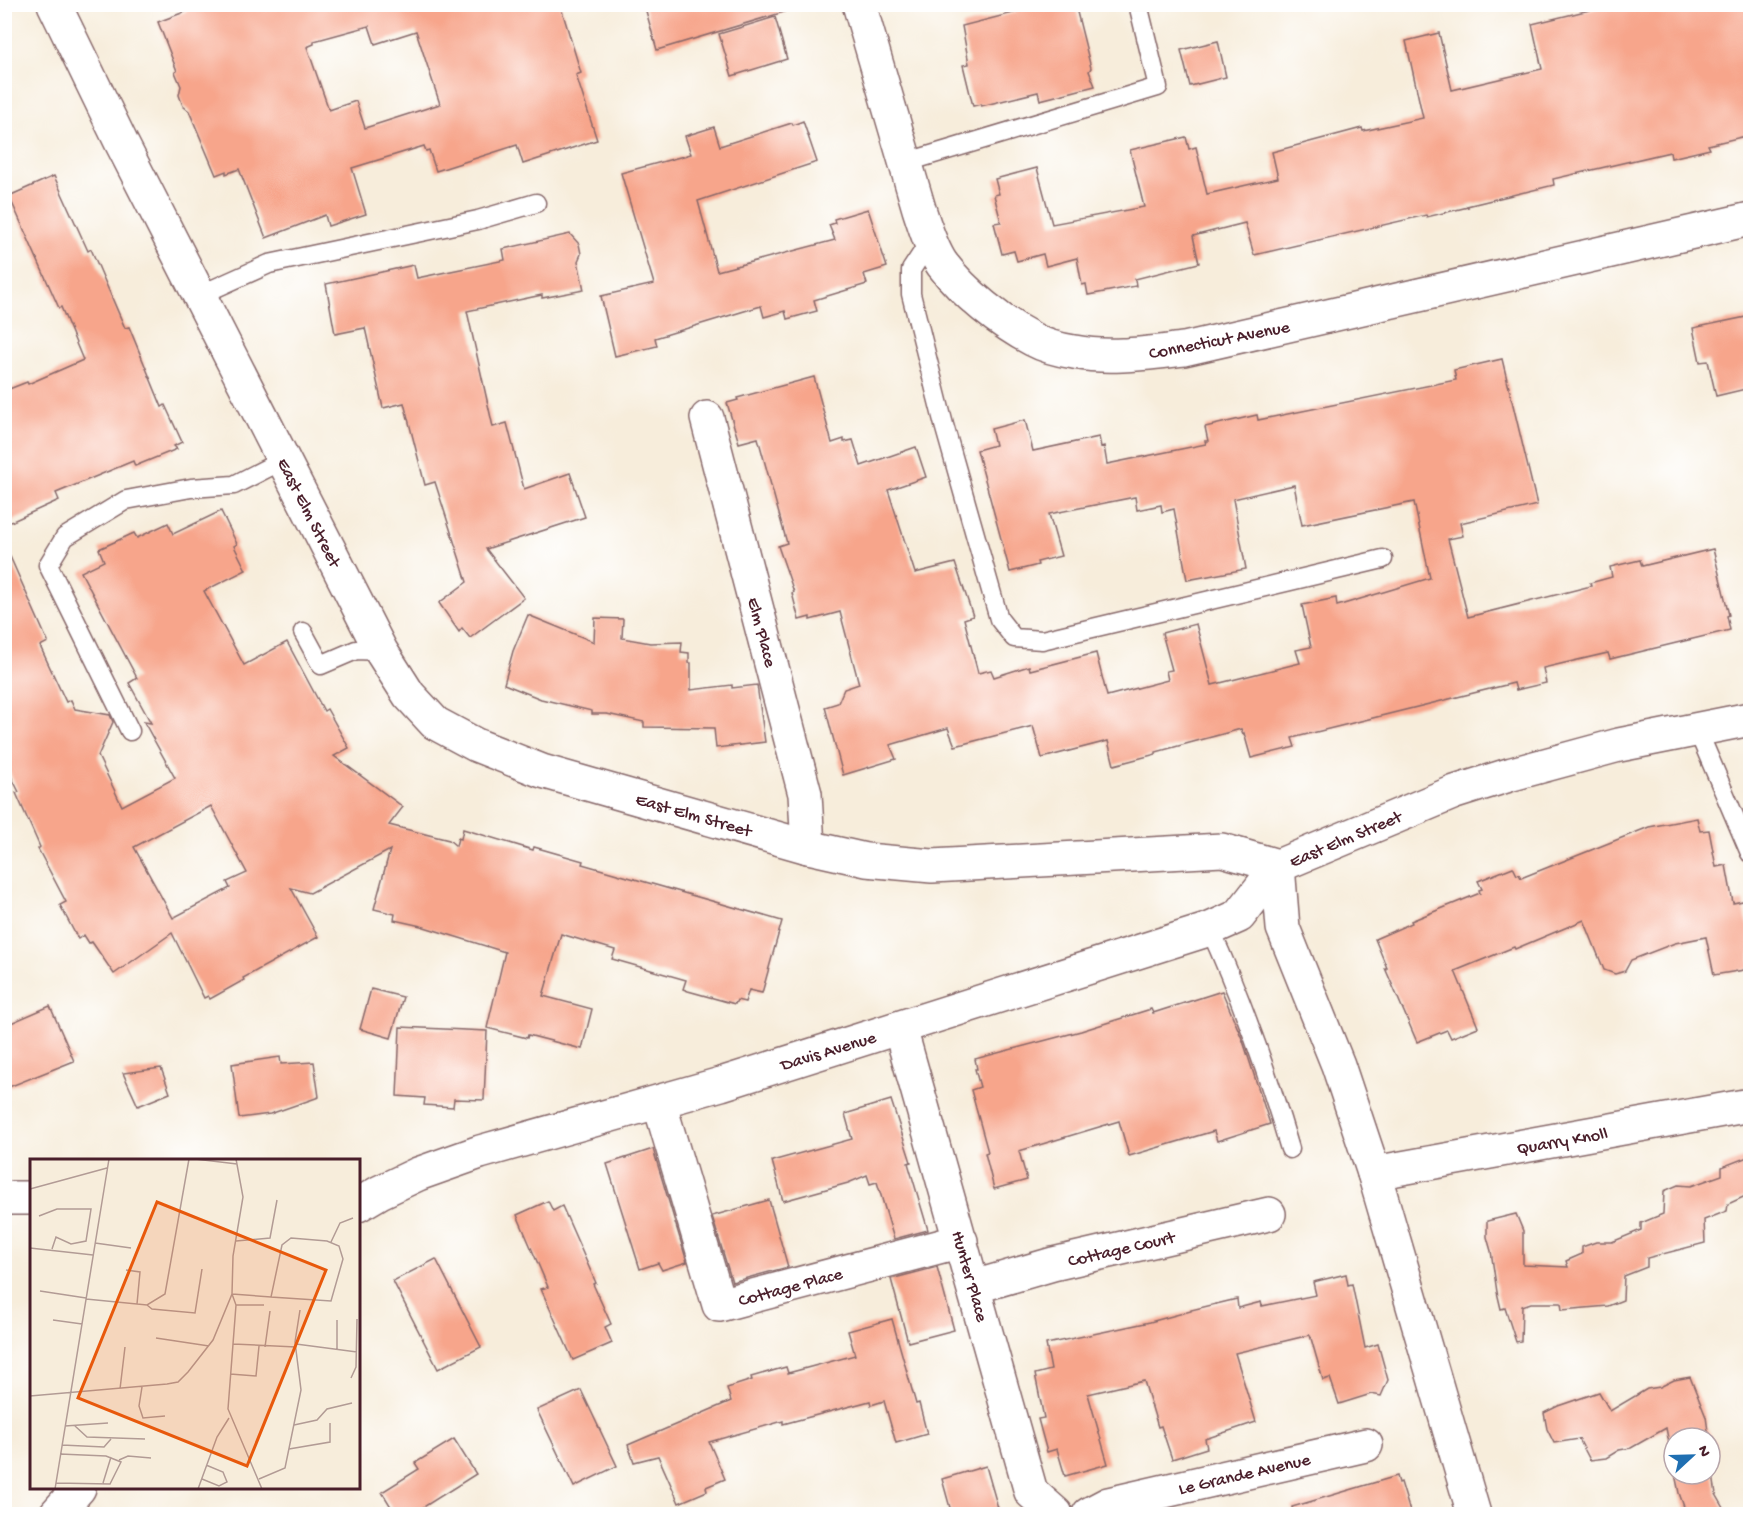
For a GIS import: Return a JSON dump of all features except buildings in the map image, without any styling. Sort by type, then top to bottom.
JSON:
[{"type":"street","name":"East Elm Street","points":[[54,4],[381,651],[409,695],[435,723],[476,745],[542,771],[808,847],[866,860],[932,866],[1222,850],[1278,866],[1455,792],[1578,755],[1750,719]]},
{"type":"street","name":"Connecticut Avenue","points":[[859,4],[904,163],[930,241],[942,263],[970,295],[1036,341],[1075,352],[1126,356],[1184,349],[1750,219]]},
{"type":"street","name":"Elm Place","points":[[707,418],[805,794],[808,847]]},
{"type":"street","name":"Davis Avenue","points":[[360,1204],[418,1174],[480,1152],[659,1102],[1210,929],[1239,916],[1278,866]]},
{"type":"street","points":[[1278,866],[1283,928],[1338,1065],[1374,1173],[1474,1515]]},
{"type":"street","name":"Hunter Place","points":[[900,1028],[1031,1492],[1056,1515]]},
{"type":"street","name":"Cottage Place","points":[[659,1102],[719,1305],[961,1241]]},
{"type":"street","name":"Quarry Knoll","points":[[1374,1173],[1750,1105]]},
{"type":"street","points":[[4,1198],[30,1198]]},
{"type":"street","name":"Cottage Court","points":[[974,1287],[1053,1264],[1269,1214]]},
{"type":"street","name":"Le Grande Avenue","points":[[1091,1514],[1108,1504],[1366,1445]]},
{"type":"street","points":[[56,1515],[78,1489]]},
{"type":"lane","points":[[904,163],[1158,87],[1138,4]]},
{"type":"lane","points":[[200,295],[269,264],[478,220],[536,203]]},
{"type":"lane","points":[[930,241],[911,270],[911,294],[944,425],[999,619],[1014,638],[1042,640],[1383,560]]},
{"type":"lane","points":[[130,731],[48,565],[65,537],[126,500],[191,488],[234,485],[283,460]]},
{"type":"lane","points":[[303,632],[321,665],[356,651],[381,651]]},
{"type":"lane","points":[[1697,729],[1750,854]]},
{"type":"lane","points":[[1210,929],[1229,971],[1270,1080],[1290,1149]]}]
